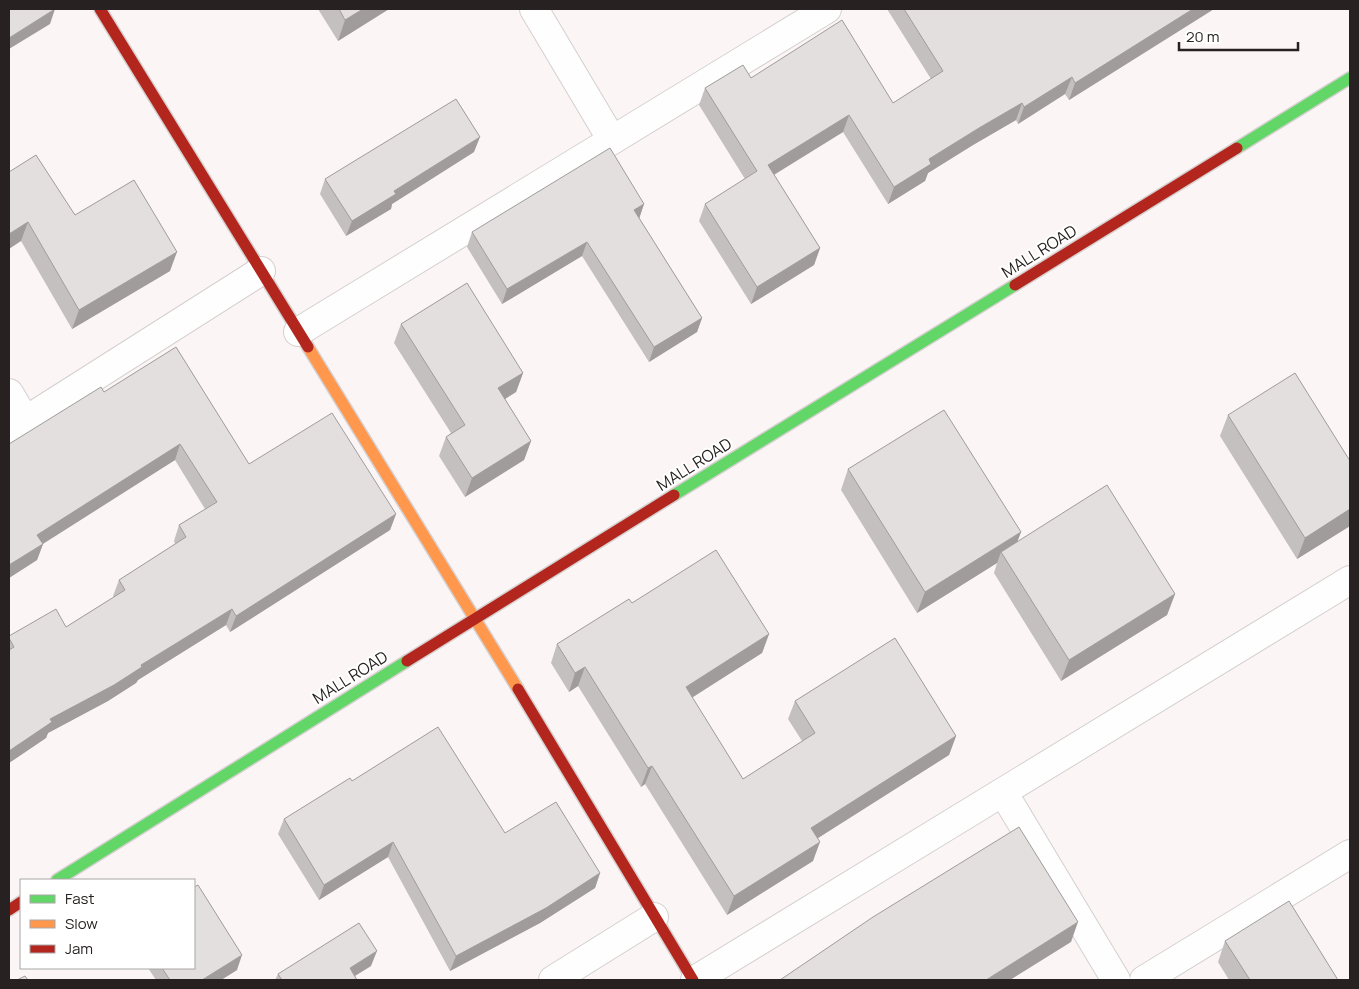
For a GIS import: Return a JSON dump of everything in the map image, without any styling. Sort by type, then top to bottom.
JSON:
[{"type":"street","points":[[100,9],[475,618],[654,917],[694,980],[1350,580]]},
{"type":"street","points":[[534,9],[612,140]]},
{"type":"street","points":[[298,332],[827,9]]},
{"type":"street","name":"MALL ROAD","points":[[58,879],[475,618],[1350,78]]},
{"type":"street","points":[[9,393],[17,426],[261,271]]},
{"type":"street","points":[[1003,792],[1116,980]]},
{"type":"street","points":[[1144,980],[1350,854]]},
{"type":"street","points":[[9,910],[20,903]]},
{"type":"street","points":[[553,980],[654,917]]},
{"type":"building","points":[[9,9],[55,9],[9,38]]},
{"type":"building","points":[[339,9],[363,9],[345,20]]},
{"type":"building","points":[[904,9],[1193,9],[1075,83],[1072,77],[1024,107],[1022,103],[979,128],[929,159],[931,164],[894,187],[849,115],[768,165],[820,248],[757,287],[705,204],[757,171],[705,88],[743,65],[751,78],[842,20],[893,103],[943,71]]},
{"type":"building","points":[[456,99],[480,137],[394,191],[396,194],[352,221],[325,179]]},
{"type":"building","points":[[610,148],[644,204],[634,210],[702,318],[654,347],[587,242],[507,289],[472,232]]},
{"type":"building","points":[[36,155],[75,215],[134,180],[177,252],[79,310],[28,222],[9,234],[9,172]]},
{"type":"building","points":[[467,283],[523,373],[498,388],[531,441],[472,478],[446,437],[465,425],[401,324]]},
{"type":"building","points":[[176,347],[249,464],[332,413],[396,514],[236,616],[232,609],[141,665],[142,667],[114,685],[50,719],[52,722],[9,751],[9,650],[14,647],[9,636],[56,609],[66,627],[125,590],[119,580],[186,537],[179,525],[217,502],[180,444],[37,535],[43,544],[9,565],[9,444],[101,387],[104,392]]},
{"type":"building","points":[[1295,373],[1350,461],[1350,509],[1305,538],[1228,415]]},
{"type":"building","points":[[944,410],[1021,532],[925,592],[848,469]]},
{"type":"building","points":[[1107,485],[1175,594],[1069,660],[1001,552]]},
{"type":"building","points":[[716,550],[769,634],[686,687],[743,779],[815,733],[795,701],[895,638],[956,736],[811,828],[820,842],[734,896],[652,766],[648,768],[585,667],[575,673],[557,644],[629,599],[632,603]]},
{"type":"building","points":[[438,727],[505,833],[556,802],[600,873],[546,908],[456,956],[393,842],[324,885],[284,819],[350,778],[352,781]]},
{"type":"building","points":[[1019,827],[1078,922],[986,980],[780,980],[873,917]]},
{"type":"building","points":[[198,885],[242,955],[202,980],[170,980],[163,969],[195,969],[195,886]]},
{"type":"building","points":[[1289,901],[1338,980],[1250,980],[1225,941]]},
{"type":"building","points":[[359,923],[377,951],[350,968],[357,980],[282,980],[278,974]]},
{"type":"building","points":[[25,976],[28,980],[17,980]]},
{"type":"traffic: fast","points":[[1237,148],[1350,78]]},
{"type":"traffic: fast","points":[[674,495],[1015,285]]},
{"type":"traffic: fast","points":[[59,879],[407,661]]},
{"type":"traffic: slow","points":[[308,347],[518,689]]},
{"type":"traffic: jam","points":[[100,9],[308,347]]},
{"type":"traffic: jam","points":[[1015,285],[1237,148]]},
{"type":"traffic: jam","points":[[407,661],[674,495]]},
{"type":"traffic: jam","points":[[518,689],[693,980]]},
{"type":"traffic: jam","points":[[9,910],[20,903]]}]
